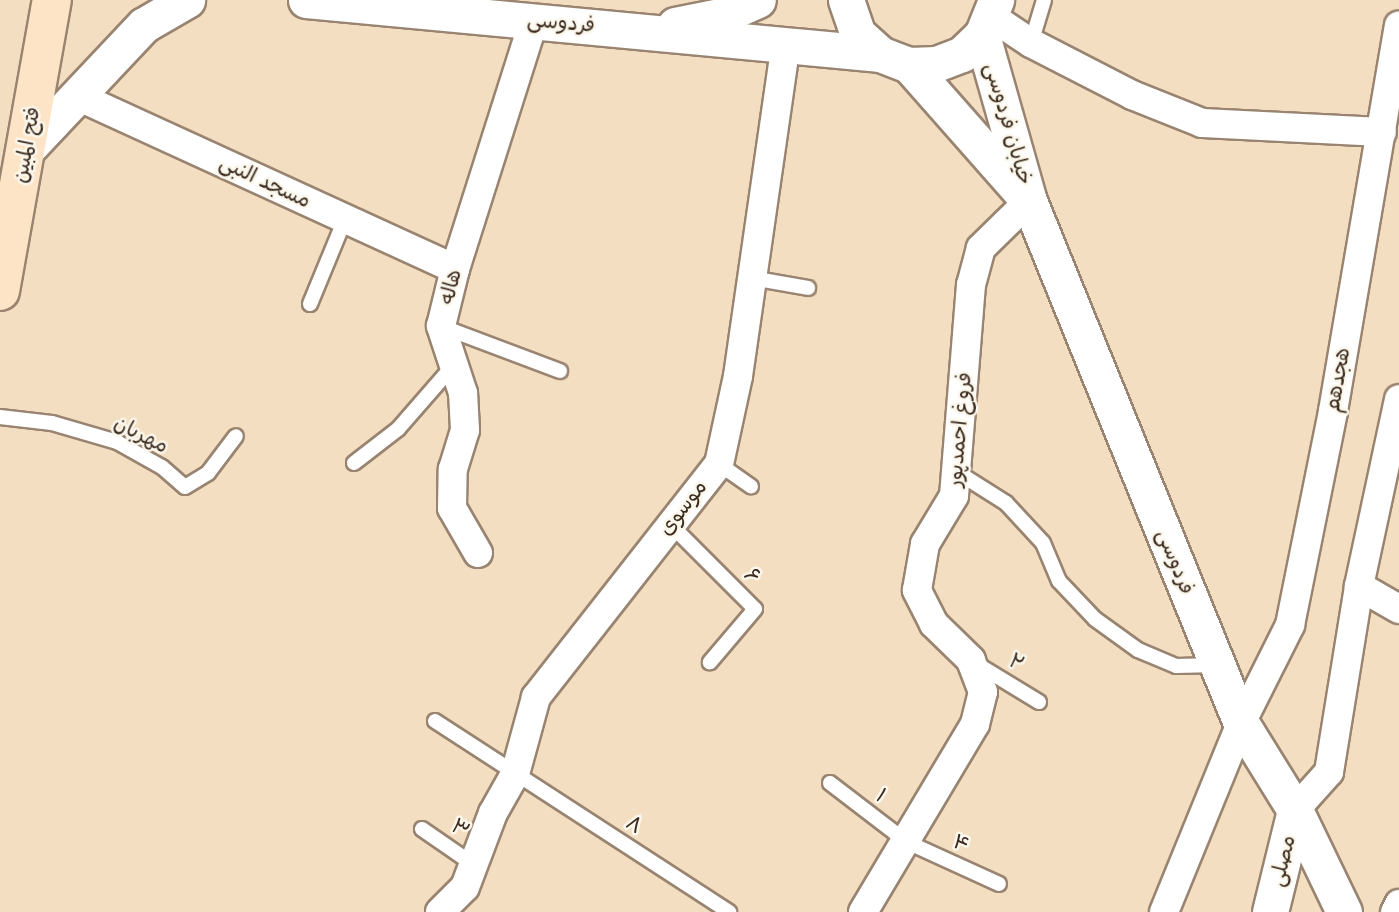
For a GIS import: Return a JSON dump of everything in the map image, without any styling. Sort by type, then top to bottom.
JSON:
[{"type":"main road","name":"فتح المبین","points":[[0,291],[51,0]]},
{"type":"street","points":[[27,149],[75,95],[145,25],[187,0]]},
{"type":"street","name":"فردوسی","points":[[323,0],[648,31]]},
{"type":"street","points":[[648,31],[724,15],[758,0]]},
{"type":"street","name":"خیابان فردوسی","points":[[846,0],[858,34],[894,60],[1029,201]]},
{"type":"street","points":[[648,31],[936,64],[962,54],[990,17],[1031,43],[1132,95],[1202,122],[1382,132]]},
{"type":"street","name":"خیابان فردوسی","points":[[990,17],[1029,201]]},
{"type":"street","name":"هاله","points":[[478,554],[452,508],[453,469],[465,430],[463,393],[441,326],[455,269],[534,20]]},
{"type":"street","name":"هجدهم","points":[[1164,912],[1241,723],[1290,625],[1302,575],[1399,26]]},
{"type":"street","name":"موسوی","points":[[440,912],[465,887],[493,813],[515,774],[536,697],[719,464],[738,376],[785,48]]},
{"type":"street","name":"مسجد النبی","points":[[75,95],[455,269]]},
{"type":"street","name":"فردوسی","points":[[1029,201],[1241,723],[1295,810],[1343,912]]},
{"type":"street","name":"فروغ احمدپور","points":[[863,912],[975,724],[983,692],[971,660],[934,624],[917,590],[925,544],[954,496],[971,285],[981,248],[1029,201]]},
{"type":"street","points":[[1295,810],[1329,772],[1359,586],[1399,399]]},
{"type":"street","points":[[1359,586],[1399,609]]},
{"type":"street","name":"مصلی","points":[[1270,912],[1295,810]]},
{"type":"lane","points":[[1031,43],[1044,0]]},
{"type":"lane","points":[[310,304],[345,219]]},
{"type":"lane","points":[[752,278],[808,288]]},
{"type":"lane","points":[[441,326],[560,371]]},
{"type":"lane","points":[[354,463],[398,429],[453,366]]},
{"type":"lane","name":"مهربان","points":[[0,417],[52,423],[117,442],[162,467],[185,487],[208,473],[236,436]]},
{"type":"lane","points":[[719,464],[751,486]]},
{"type":"lane","points":[[957,472],[1006,503],[1043,543],[1059,581],[1095,620],[1138,650],[1176,666],[1217,665]]},
{"type":"lane","name":"۶","points":[[670,524],[755,609],[710,662]]},
{"type":"lane","name":"۲","points":[[971,660],[1039,702]]},
{"type":"lane","points":[[435,721],[515,774]]},
{"type":"lane","name":"۸","points":[[515,774],[729,912]]},
{"type":"lane","name":"۱","points":[[830,783],[906,842]]},
{"type":"lane","name":"۳","points":[[422,829],[474,864]]},
{"type":"lane","name":"۴","points":[[906,842],[999,884]]}]
